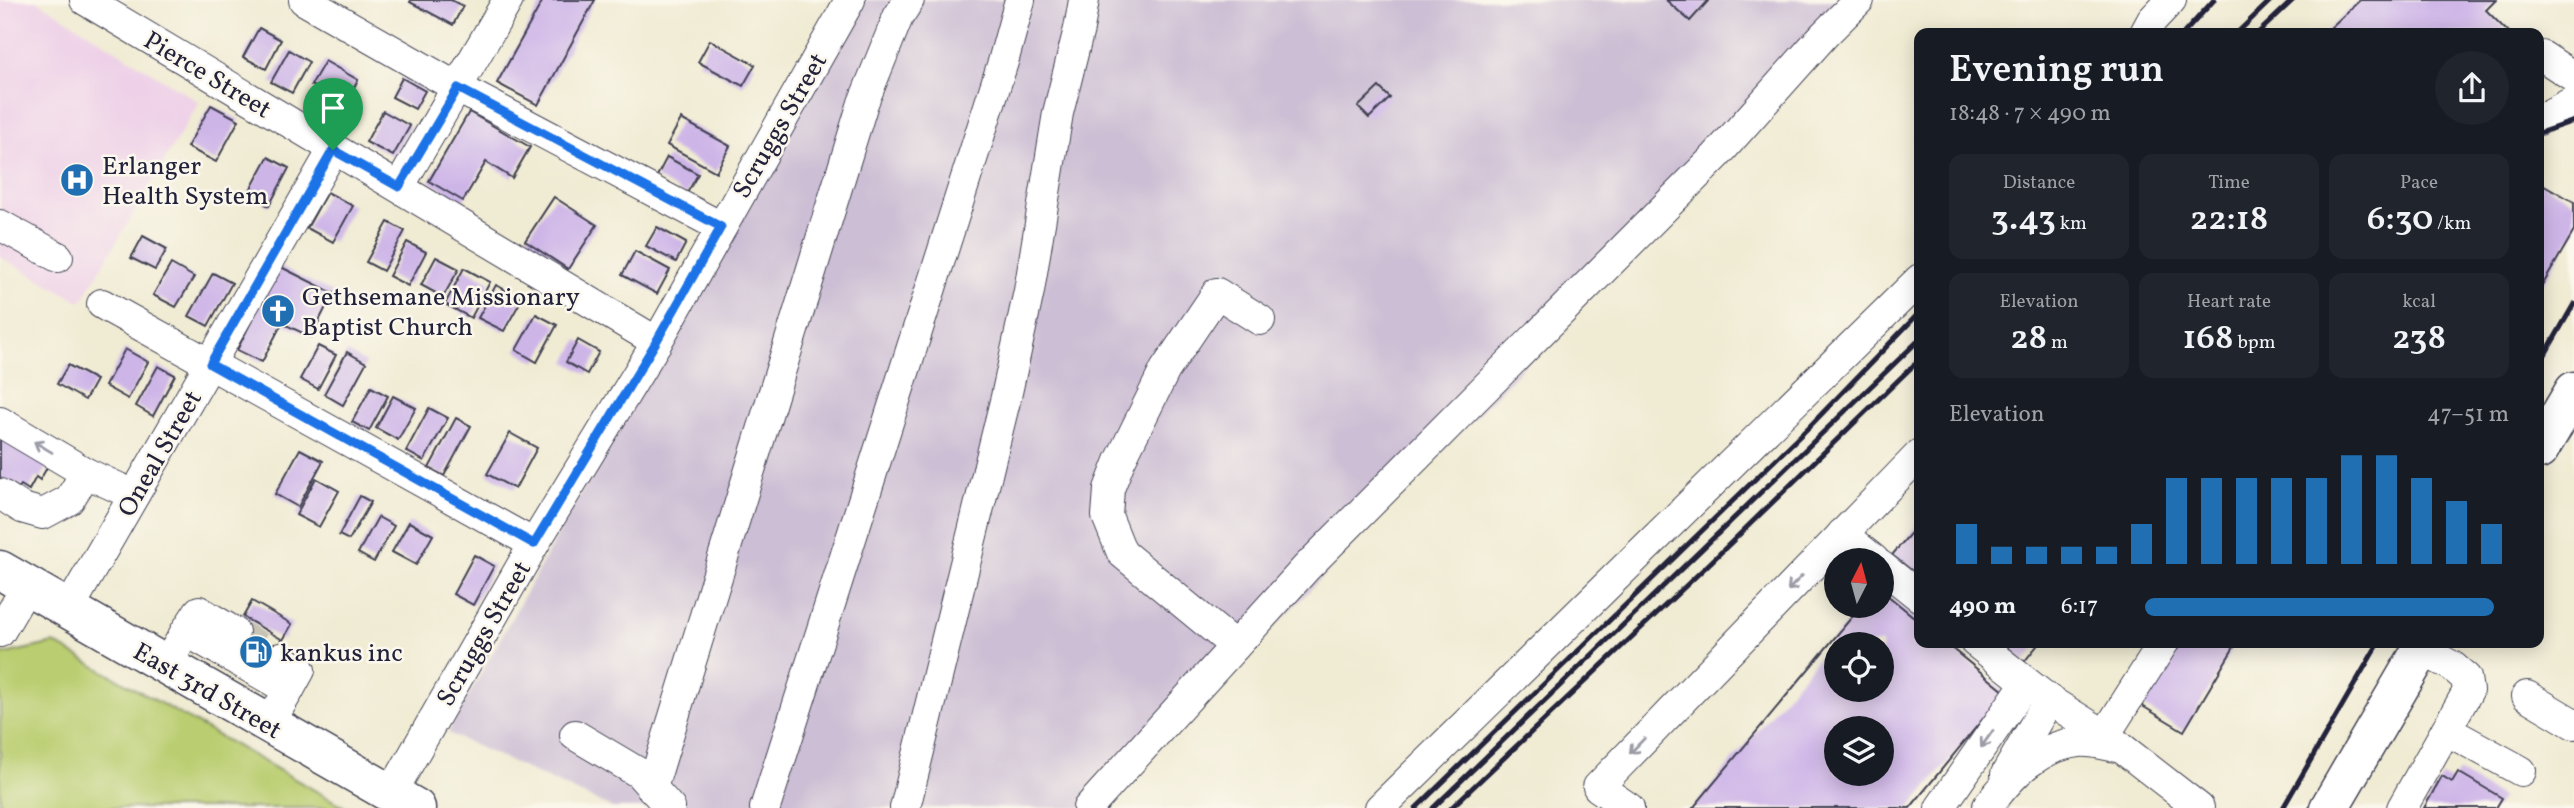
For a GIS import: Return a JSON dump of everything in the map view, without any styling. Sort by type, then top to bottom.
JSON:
[{"type":"main road","points":[[2544,442],[2574,391]]},
{"type":"main road","name":"East 3rd Street","points":[[14,578],[404,801]]},
{"type":"main road","points":[[2329,808],[2423,648]]},
{"type":"street","name":"Pierce Street","points":[[85,0],[656,342]]},
{"type":"street","points":[[303,0],[458,88],[721,227]]},
{"type":"street","points":[[399,187],[508,0]]},
{"type":"street","name":"Scruggs Street","points":[[404,801],[534,544],[656,342],[850,0]]},
{"type":"street","points":[[661,798],[863,103],[898,17],[909,0]]},
{"type":"street","points":[[765,808],[1003,62],[1020,0]]},
{"type":"street","points":[[905,808],[1006,397],[1031,279],[1058,113],[1084,0]]},
{"type":"street","points":[[2148,28],[2152,20],[2171,0]]},
{"type":"street","points":[[1088,808],[1306,568],[1706,165],[1855,1]]},
{"type":"street","points":[[2544,57],[2574,77]]},
{"type":"street","points":[[2544,117],[2574,101]]},
{"type":"street","name":"Oneal Street","points":[[68,610],[333,150]]},
{"type":"street","points":[[0,225],[58,257]]},
{"type":"street","points":[[1380,808],[1914,285]]},
{"type":"street","points":[[1235,646],[1122,553],[1107,516],[1109,489],[1165,370],[1217,293],[1260,320]]},
{"type":"street","points":[[102,304],[534,544]]},
{"type":"street","points":[[0,422],[86,473],[134,495]]},
{"type":"street","points":[[1629,808],[1598,787],[1914,460]]},
{"type":"street","points":[[0,495],[22,508],[43,514],[69,500],[86,473]]},
{"type":"street","points":[[1842,534],[1859,548]]},
{"type":"street","points":[[1894,576],[1914,592]]},
{"type":"street","points":[[0,632],[14,578]]},
{"type":"street","points":[[166,666],[199,611],[234,632]]},
{"type":"street","points":[[186,631],[289,690]]},
{"type":"street","points":[[1983,648],[2037,691],[2113,741],[2199,808]]},
{"type":"street","points":[[2113,741],[2161,648]]},
{"type":"street","points":[[2402,808],[2468,691],[2466,678],[2427,648]]},
{"type":"street","points":[[269,724],[300,670],[280,659]]},
{"type":"street","points":[[1987,807],[2037,691]]},
{"type":"street","points":[[1940,808],[2037,691]]},
{"type":"street","points":[[2527,696],[2574,724]]},
{"type":"street","points":[[2446,730],[2521,771]]},
{"type":"street","points":[[575,735],[639,773],[661,798]]},
{"type":"street","points":[[1987,807],[2029,761],[2050,750],[2080,742],[2113,741]]},
{"type":"shaded area","name":"Erlanger Health System","points":[[0,0],[36,0],[199,102],[81,302],[0,257]]},
{"type":"shaded area","points":[[854,0],[1873,0],[1102,808],[612,808],[448,733]]},
{"type":"green space","points":[[54,643],[346,808],[0,808],[0,655]]},
{"type":"building","points":[[451,0],[463,6],[453,25],[410,2]]},
{"type":"building","points":[[543,0],[595,0],[538,105],[497,83]]},
{"type":"building","points":[[1666,0],[1709,0],[1690,21]]},
{"type":"building","points":[[2360,0],[2496,0],[2486,10],[2504,28],[2330,28]]},
{"type":"building","points":[[259,28],[281,40],[266,69],[243,57]]},
{"type":"building","points":[[710,40],[755,65],[743,86],[698,62]]},
{"type":"building","points":[[289,50],[309,62],[292,93],[271,82]]},
{"type":"building","points":[[325,61],[358,80],[345,104],[311,85]]},
{"type":"building","points":[[402,78],[425,91],[415,109],[392,97]]},
{"type":"building","points":[[1379,87],[1390,98],[1369,118],[1358,107]]},
{"type":"building","points":[[211,105],[239,120],[216,162],[187,147]]},
{"type":"building","points":[[383,111],[410,126],[393,156],[366,142]]},
{"type":"building","points":[[469,112],[530,147],[512,178],[486,162],[463,201],[429,181]]},
{"type":"building","points":[[681,119],[730,146],[716,172],[667,145]]},
{"type":"building","points":[[268,157],[289,168],[269,206],[248,194]]},
{"type":"building","points":[[667,157],[698,174],[686,195],[656,178]]},
{"type":"building","points":[[2544,185],[2574,202],[2574,231],[2544,282]]},
{"type":"building","points":[[327,192],[353,206],[333,242],[307,228]]},
{"type":"building","points":[[554,197],[597,225],[568,269],[525,241]]},
{"type":"building","points":[[388,222],[405,231],[383,271],[366,262]]},
{"type":"building","points":[[657,227],[686,243],[676,262],[646,246]]},
{"type":"building","points":[[143,236],[167,249],[155,270],[131,258]]},
{"type":"building","points":[[407,242],[426,252],[408,286],[389,276]]},
{"type":"building","points":[[635,251],[670,270],[657,294],[622,275]]},
{"type":"building","points":[[436,257],[459,269],[443,297],[421,285]]},
{"type":"building","points":[[171,264],[194,277],[176,307],[153,295]]},
{"type":"building","points":[[279,266],[333,293],[311,337],[282,323],[262,362],[237,350]]},
{"type":"building","points":[[464,268],[490,282],[471,318],[445,304]]},
{"type":"building","points":[[213,273],[232,283],[208,326],[189,316]]},
{"type":"building","points":[[496,285],[522,299],[504,331],[478,318]]},
{"type":"building","points":[[536,314],[557,325],[537,362],[516,350]]},
{"type":"building","points":[[578,340],[599,352],[587,374],[566,362]]},
{"type":"building","points":[[318,346],[336,355],[318,389],[300,379]]},
{"type":"building","points":[[125,349],[148,362],[128,399],[105,386]]},
{"type":"building","points":[[347,352],[366,363],[343,405],[324,394]]},
{"type":"building","points":[[68,365],[96,380],[85,400],[57,384]]},
{"type":"building","points":[[158,366],[175,375],[153,416],[136,406]]},
{"type":"building","points":[[371,387],[388,396],[369,431],[352,422]]},
{"type":"building","points":[[393,396],[416,408],[398,440],[376,428]]},
{"type":"building","points":[[429,408],[448,418],[424,461],[406,451]]},
{"type":"building","points":[[456,418],[471,426],[444,476],[429,468]]},
{"type":"building","points":[[510,433],[537,448],[515,489],[487,474]]},
{"type":"building","points":[[0,436],[49,464],[40,480],[36,477],[29,490],[0,478]]},
{"type":"building","points":[[300,449],[323,461],[298,507],[275,494]]},
{"type":"building","points":[[316,478],[339,491],[319,527],[296,515]]},
{"type":"building","points":[[360,496],[371,502],[349,540],[339,535]]},
{"type":"building","points":[[378,517],[394,526],[374,562],[358,553]]},
{"type":"building","points":[[409,522],[433,535],[416,565],[392,552]]},
{"type":"building","points":[[1914,529],[1914,572],[1894,557],[1894,553]]},
{"type":"building","points":[[474,555],[494,566],[473,605],[453,594]]},
{"type":"building","points":[[252,601],[292,624],[283,640],[243,617]]},
{"type":"building","points":[[1894,601],[1914,617],[1914,648],[1951,648],[2005,692],[1910,808],[1693,808],[1824,650],[1824,702],[1894,702],[1894,632],[1839,632],[1851,618],[1894,618]]},
{"type":"building","points":[[2007,648],[2035,648],[2024,662]]},
{"type":"building","points":[[2173,648],[2233,648],[2184,731],[2139,704]]},
{"type":"building","points":[[2458,772],[2502,798],[2496,808],[2424,808],[2442,776],[2452,782]]},
{"type":"tunnel","points":[[234,632],[280,658]]},
{"type":"railway","points":[[2189,28],[2214,0]]},
{"type":"railway","points":[[2242,28],[2271,0]]},
{"type":"railway","points":[[2263,28],[2293,0]]},
{"type":"railway","points":[[2544,131],[2574,121]]},
{"type":"railway","points":[[2544,356],[2574,304]]},
{"type":"railway","points":[[1416,808],[1809,427],[1914,318]]},
{"type":"railway","points":[[1433,808],[1914,345]]},
{"type":"railway","points":[[1451,808],[1914,365]]},
{"type":"railway","points":[[2283,808],[2376,648]]},
{"type":"place","name":"Erlanger Health System","points":[[77,180]]},
{"type":"place","name":"Gethsemane Missionary Baptist Church","points":[[278,311]]},
{"type":"place","name":"kankus inc","points":[[256,652]]},
{"type":"route","points":[[458,88],[721,227],[656,342],[534,544],[210,364],[333,150],[399,187],[458,88]]}]
